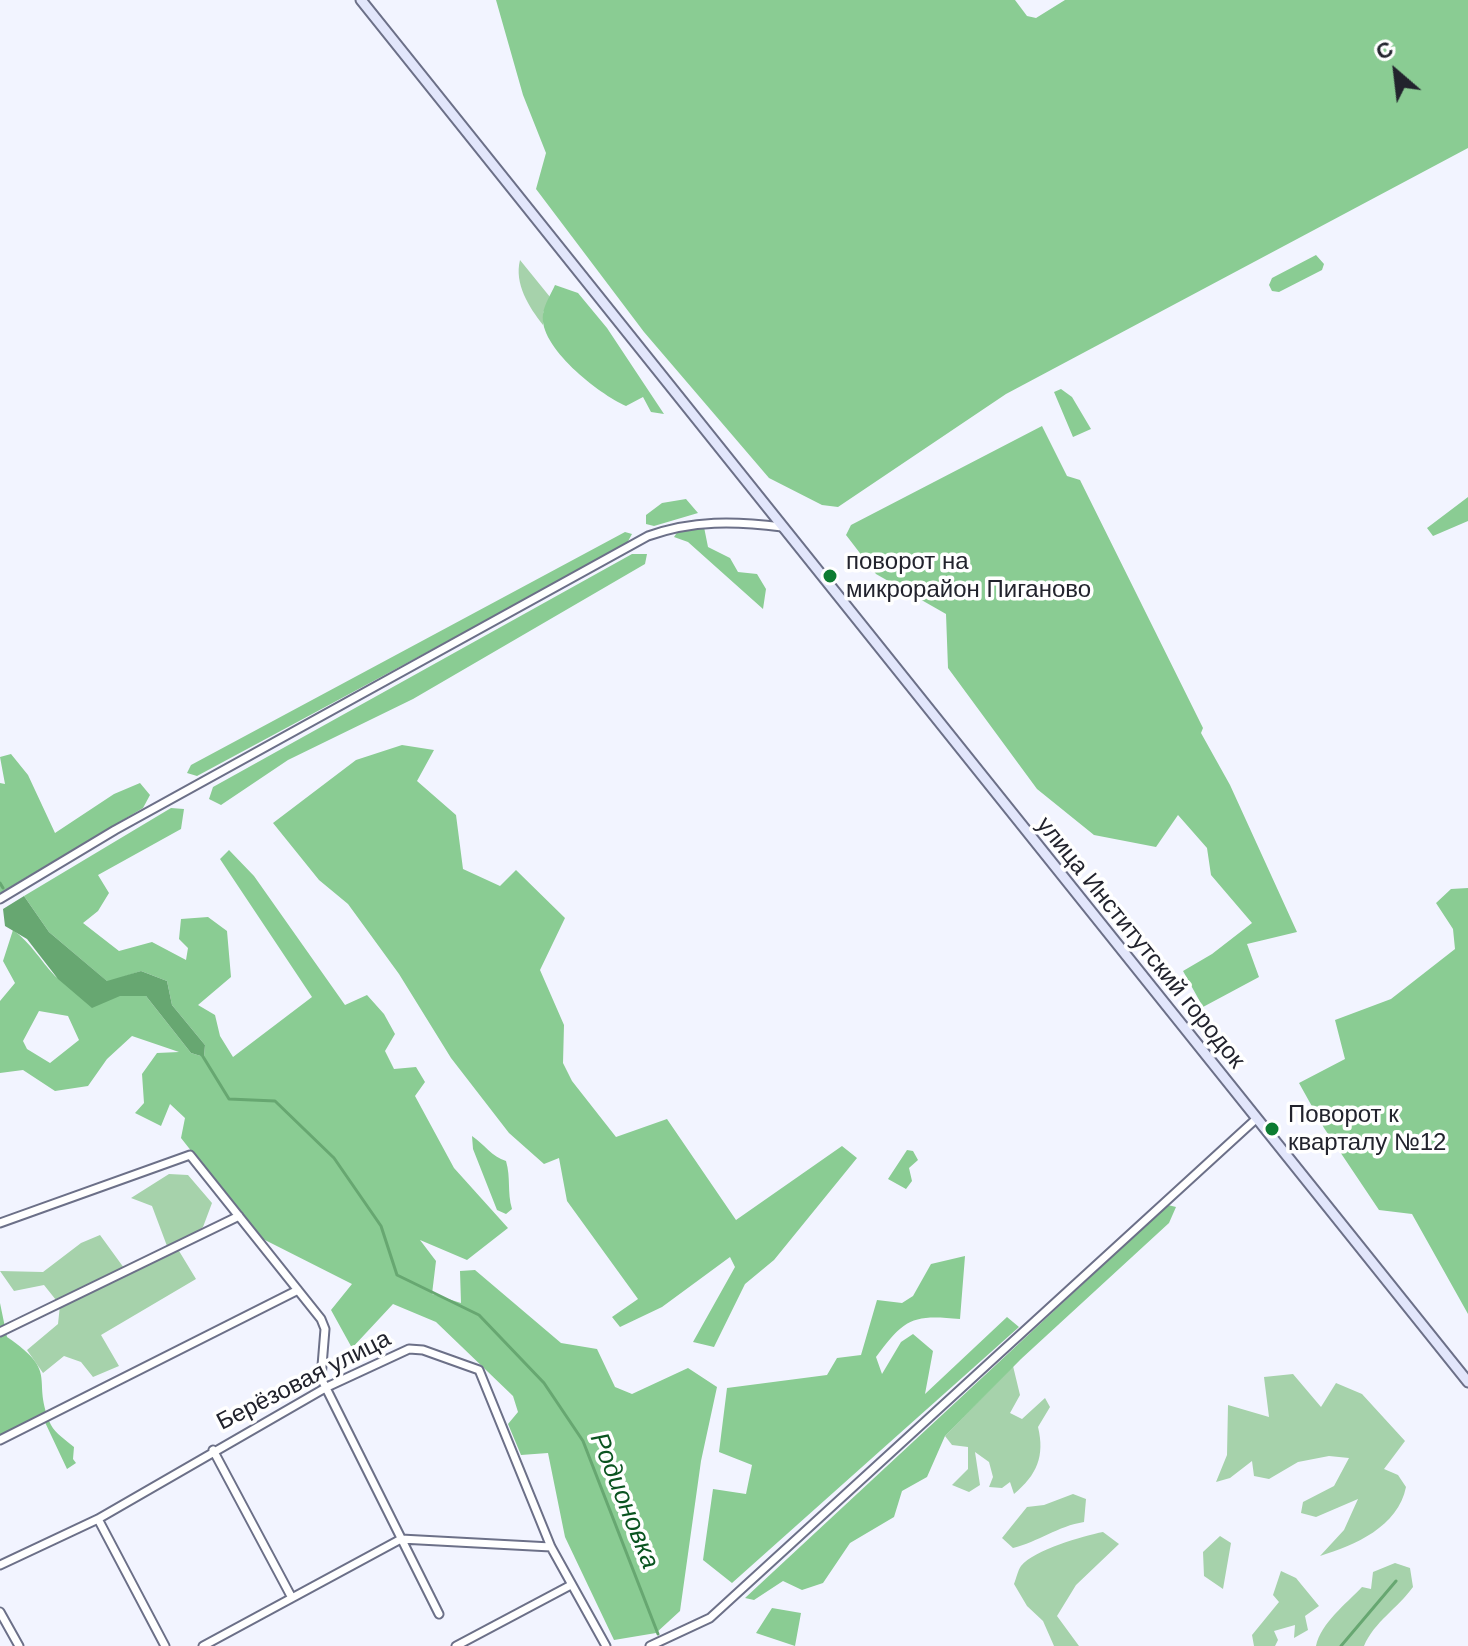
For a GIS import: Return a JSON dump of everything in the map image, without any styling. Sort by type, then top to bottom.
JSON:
[{"type":"street","name":"улица Институтский городок","points":[[361,0],[1468,1382]]},
{"type":"street","points":[[0,899],[127,824],[648,536],[698,522],[744,522],[782,527]]},
{"type":"street","points":[[650,1646],[710,1618],[1256,1119]]},
{"type":"street","points":[[0,1223],[190,1155],[298,1290],[325,1329],[320,1368],[327,1387],[439,1614]]},
{"type":"street","points":[[0,1332],[239,1216]]},
{"type":"street","points":[[0,1440],[298,1290]]},
{"type":"street","name":"Берёзовая улица","points":[[0,1565],[98,1519],[327,1387],[409,1349],[423,1350],[479,1370],[551,1547],[606,1646]]},
{"type":"street","points":[[213,1450],[292,1598]]},
{"type":"street","points":[[98,1519],[165,1646]]},
{"type":"street","points":[[203,1646],[401,1539],[551,1547]]},
{"type":"street","points":[[456,1646],[571,1585]]},
{"type":"street","points":[[0,1612],[19,1646]]},
{"type":"shaded area","points":[[496,0],[1015,0],[1027,16],[1036,18],[1065,0],[1468,0],[1468,148],[1006,394],[838,507],[822,505],[769,478],[644,332],[536,189],[546,153],[523,95]]},
{"type":"shaded area","points":[[1316,255],[1324,264],[1322,270],[1279,292],[1272,291],[1269,285],[1272,278]]},
{"type":"shaded area","points":[[520,260],[550,297],[543,313],[543,325],[521,286]]},
{"type":"shaded area","points":[[555,285],[578,293],[607,328],[664,414],[651,412],[643,397],[626,406],[614,400],[572,368],[560,354],[544,327],[543,314]]},
{"type":"shaded area","points":[[1061,389],[1072,397],[1091,429],[1073,437],[1054,392]]},
{"type":"shaded area","points":[[1042,426],[1067,476],[1080,480],[1203,728],[1201,733],[1230,785],[1297,932],[1247,944],[1259,977],[1203,1007],[1183,971],[1212,954],[1252,923],[1211,875],[1207,848],[1178,815],[1156,847],[1094,835],[1037,789],[948,668],[946,614],[876,574],[846,535],[851,525]]},
{"type":"shaded area","points":[[1468,497],[1468,521],[1433,536],[1427,528]]},
{"type":"shaded area","points":[[686,499],[698,513],[654,526],[646,524],[646,515],[662,503]]},
{"type":"shaded area","points":[[704,527],[708,547],[730,558],[738,572],[757,574],[766,589],[763,609],[688,542],[674,537],[678,531]]},
{"type":"shaded area","points":[[625,532],[632,534],[626,545],[197,776],[187,773],[191,765]]},
{"type":"shaded area","points":[[632,554],[647,554],[645,564],[413,699],[288,760],[221,805],[209,799],[213,787]]},
{"type":"shaded area","points":[[402,745],[434,750],[417,781],[456,815],[463,869],[500,886],[516,870],[565,918],[540,970],[564,1025],[563,1063],[572,1081],[616,1137],[667,1119],[736,1220],[842,1146],[857,1158],[774,1260],[745,1284],[714,1347],[693,1342],[735,1267],[730,1257],[662,1307],[620,1327],[612,1317],[638,1299],[567,1201],[559,1158],[544,1164],[509,1133],[451,1058],[399,974],[348,904],[319,880],[273,823],[356,760]]},
{"type":"shaded area","points":[[11,754],[28,775],[55,833],[114,794],[140,783],[150,795],[143,808],[0,893],[0,783],[5,784],[0,757]]},
{"type":"shaded area","points":[[171,808],[184,809],[181,829],[98,875],[109,893],[98,911],[83,923],[119,951],[152,942],[186,960],[188,948],[179,939],[181,919],[208,917],[227,931],[231,977],[198,1005],[215,1015],[220,1036],[233,1057],[312,997],[220,859],[229,850],[254,876],[345,1005],[367,995],[384,1014],[395,1034],[385,1051],[394,1069],[416,1067],[425,1082],[415,1096],[454,1168],[508,1228],[467,1260],[420,1240],[436,1261],[432,1294],[461,1303],[460,1271],[475,1270],[561,1343],[597,1349],[615,1387],[632,1394],[688,1368],[717,1387],[701,1461],[680,1611],[656,1633],[614,1640],[565,1537],[548,1453],[521,1455],[508,1424],[518,1412],[513,1396],[436,1322],[393,1304],[352,1348],[331,1310],[352,1284],[259,1237],[181,1138],[185,1118],[170,1104],[161,1126],[135,1113],[144,1103],[142,1074],[157,1053],[179,1052],[132,1036],[107,1059],[88,1086],[55,1091],[23,1070],[0,1073],[0,1001],[15,983],[3,961],[13,930],[62,981],[99,991],[146,996],[191,1053],[204,1057],[205,1045],[172,1005],[167,981],[141,971],[108,982],[49,932],[24,896]],"holes":[[[39,1011],[68,1016],[79,1040],[50,1063],[27,1049],[23,1041]]]},
{"type":"shaded area","points":[[1468,888],[1468,1314],[1412,1214],[1379,1210],[1324,1128],[1299,1083],[1345,1059],[1335,1020],[1391,999],[1455,949],[1453,929],[1436,903],[1451,889]]},
{"type":"shaded area","points":[[24,896],[49,932],[107,981],[141,971],[167,981],[172,1005],[205,1045],[204,1057],[191,1053],[146,996],[120,996],[92,1008],[58,979],[27,939],[5,926],[3,909]]},
{"type":"shaded area","points":[[472,1136],[506,1161],[512,1209],[506,1214],[497,1210],[473,1149]]},
{"type":"shaded area","points":[[907,1150],[913,1151],[918,1160],[909,1168],[912,1181],[906,1189],[888,1179]]},
{"type":"shaded area","points":[[169,1174],[188,1175],[212,1203],[203,1227],[176,1246],[196,1279],[101,1335],[119,1366],[93,1377],[81,1362],[64,1356],[43,1373],[27,1350],[58,1324],[60,1305],[44,1285],[14,1291],[0,1271],[43,1272],[81,1243],[100,1235],[124,1268],[167,1246],[152,1206],[131,1198]]},
{"type":"shaded area","points":[[1168,1205],[1176,1207],[1169,1223],[1021,1359],[945,1436],[927,1477],[902,1491],[894,1517],[850,1543],[823,1583],[802,1590],[783,1581],[754,1600],[745,1598]]},
{"type":"shaded area","points":[[965,1256],[960,1319],[931,1317],[902,1327],[876,1357],[882,1374],[901,1342],[913,1334],[933,1351],[925,1394],[1007,1317],[1019,1327],[732,1583],[703,1560],[713,1489],[746,1494],[752,1465],[719,1452],[727,1388],[827,1375],[837,1358],[861,1355],[877,1300],[902,1303],[913,1296],[931,1264]]},
{"type":"shaded area","points":[[0,1303],[7,1337],[24,1349],[39,1369],[45,1409],[51,1425],[74,1447],[73,1459],[76,1463],[67,1469],[43,1418],[0,1440]]},
{"type":"shaded area","points":[[1013,1366],[1020,1395],[1010,1413],[1022,1419],[1045,1398],[1050,1407],[1038,1427],[1040,1456],[1034,1472],[1014,1494],[1010,1482],[1002,1488],[989,1487],[993,1477],[989,1462],[975,1452],[980,1485],[969,1492],[952,1485],[968,1469],[968,1447],[952,1445],[945,1436]]},
{"type":"shaded area","points":[[1293,1374],[1321,1407],[1336,1383],[1362,1394],[1405,1441],[1384,1469],[1398,1475],[1406,1487],[1394,1513],[1385,1524],[1360,1540],[1320,1556],[1344,1530],[1358,1499],[1316,1517],[1301,1513],[1303,1502],[1334,1486],[1349,1458],[1329,1456],[1298,1462],[1269,1479],[1254,1476],[1252,1461],[1230,1478],[1216,1482],[1227,1455],[1228,1405],[1269,1417],[1264,1377]]},
{"type":"shaded area","points":[[1073,1494],[1086,1499],[1084,1522],[1013,1548],[1002,1538],[1027,1507],[1044,1505]]},
{"type":"shaded area","points":[[1103,1532],[1119,1544],[1076,1585],[1057,1616],[1079,1646],[1054,1646],[1043,1621],[1027,1606],[1014,1584],[1019,1570],[1027,1560],[1047,1549]]},
{"type":"shaded area","points":[[1220,1536],[1231,1543],[1223,1589],[1204,1576],[1203,1552]]},
{"type":"shaded area","points":[[1395,1563],[1410,1568],[1413,1587],[1368,1637],[1364,1646],[1316,1646],[1323,1629],[1342,1607],[1362,1587],[1371,1589],[1373,1572]]},
{"type":"shaded area","points":[[1281,1571],[1296,1578],[1319,1606],[1305,1616],[1308,1630],[1294,1638],[1295,1625],[1274,1631],[1278,1640],[1275,1646],[1254,1646],[1252,1635],[1279,1602],[1273,1595]]},
{"type":"shaded area","points":[[772,1608],[801,1613],[795,1646],[756,1633]]},
{"type":"waterway","name":"Родионовка","points":[[0,883],[3,888]]},
{"type":"waterway","name":"Родионовка","points":[[202,1055],[229,1099],[275,1101],[334,1158],[381,1226],[397,1275],[479,1315],[544,1383],[583,1441],[658,1634]]},
{"type":"waterway","name":"Родионовка","points":[[1341,1646],[1396,1581]]},
{"type":"place","name":"поворот на микрорайон Пиганово","points":[[830,576]]},
{"type":"place","name":"Поворот к кварталу №12","points":[[1272,1129]]}]
